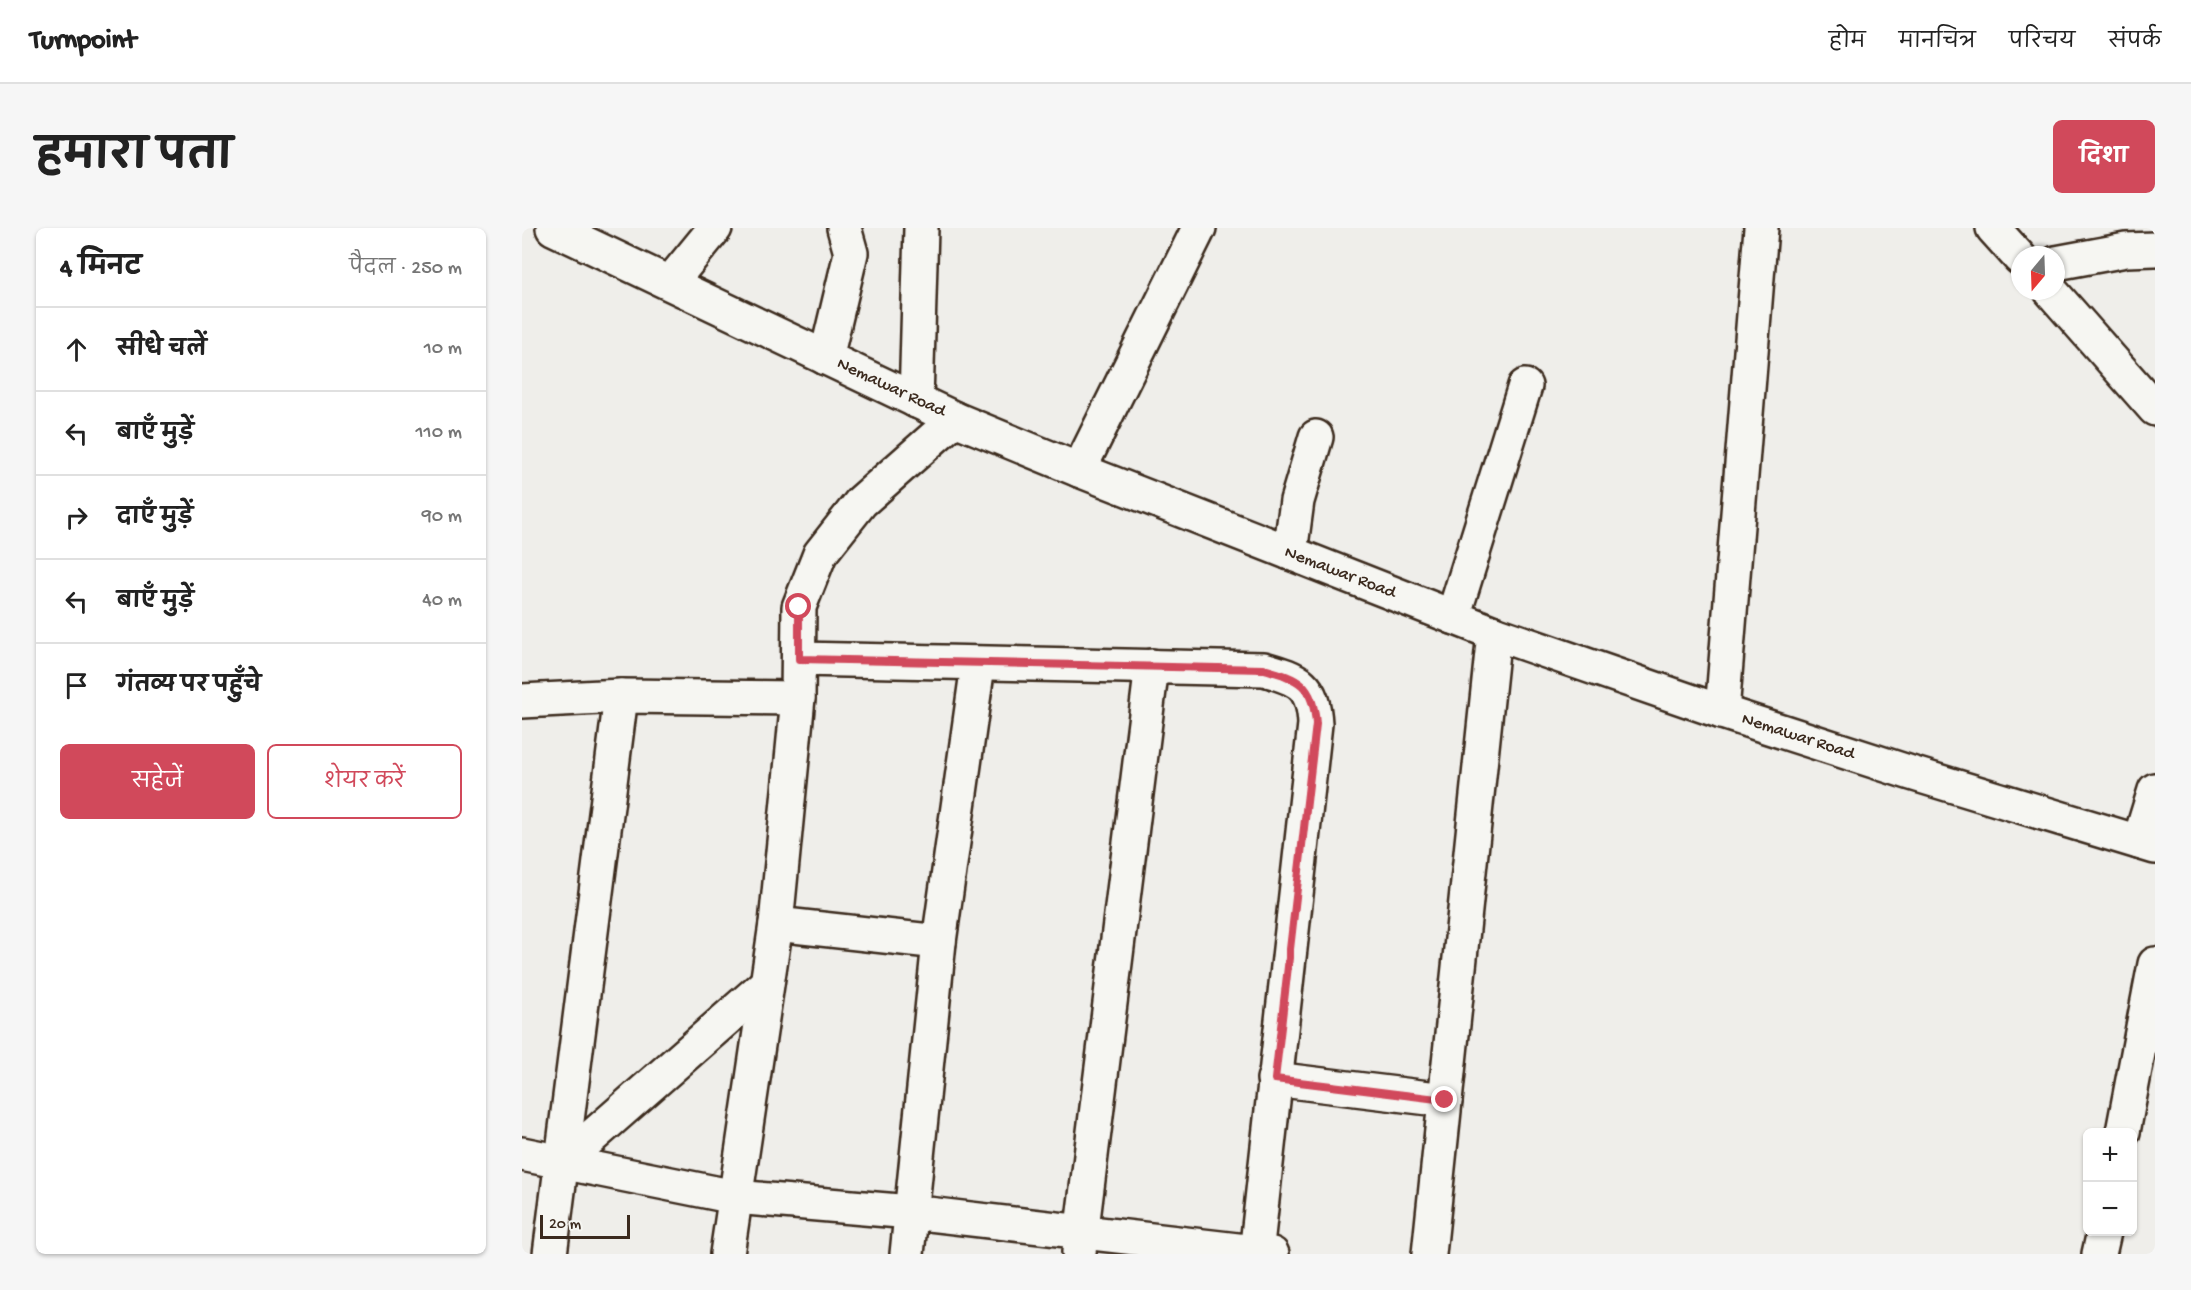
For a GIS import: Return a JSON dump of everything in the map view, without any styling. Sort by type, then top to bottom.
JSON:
[{"type":"main road","name":"Nemawar Road","points":[[553,228],[955,419],[1078,470],[1494,633],[1722,712],[1911,774],[2147,844]]},
{"type":"main road","points":[[670,284],[715,228]]},
{"type":"main road","points":[[826,358],[851,253],[844,228]]},
{"type":"main road","points":[[916,401],[921,228]]},
{"type":"main road","points":[[1078,470],[1199,228]]},
{"type":"main road","points":[[1722,712],[1761,228]]},
{"type":"main road","points":[[1993,228],[2011,248]]},
{"type":"main road","points":[[2065,261],[2126,250],[2155,249]]},
{"type":"main road","points":[[2059,300],[2155,409]]},
{"type":"main road","points":[[1453,617],[1525,386]]},
{"type":"main road","points":[[727,1254],[776,924],[798,698],[799,607],[820,554],[861,502],[955,419]]},
{"type":"main road","points":[[1290,553],[1297,501],[1316,437]]},
{"type":"main road","points":[[1429,1254],[1494,633]]},
{"type":"main road","points":[[522,1154],[562,1164],[735,1197],[911,1212],[1080,1243],[1261,1253],[1275,1079],[1316,724],[1314,704],[1297,679],[1264,669],[978,665],[799,659]]},
{"type":"main road","points":[[907,1254],[939,942],[978,665]]},
{"type":"main road","points":[[1080,1243],[1152,666]]},
{"type":"main road","points":[[522,701],[621,696],[798,698]]},
{"type":"main road","points":[[550,1254],[621,696]]},
{"type":"main road","points":[[2147,844],[2155,790]]},
{"type":"main road","points":[[776,924],[939,942]]},
{"type":"main road","points":[[2123,1128],[2155,964]]},
{"type":"main road","points":[[562,1164],[766,984]]},
{"type":"main road","points":[[1275,1079],[1445,1100]]},
{"type":"main road","points":[[2099,1254],[2103,1236]]},
{"type":"route","points":[[799,607],[799,659],[978,665],[1264,669],[1297,679],[1314,704],[1316,724],[1275,1079],[1445,1100]]}]
